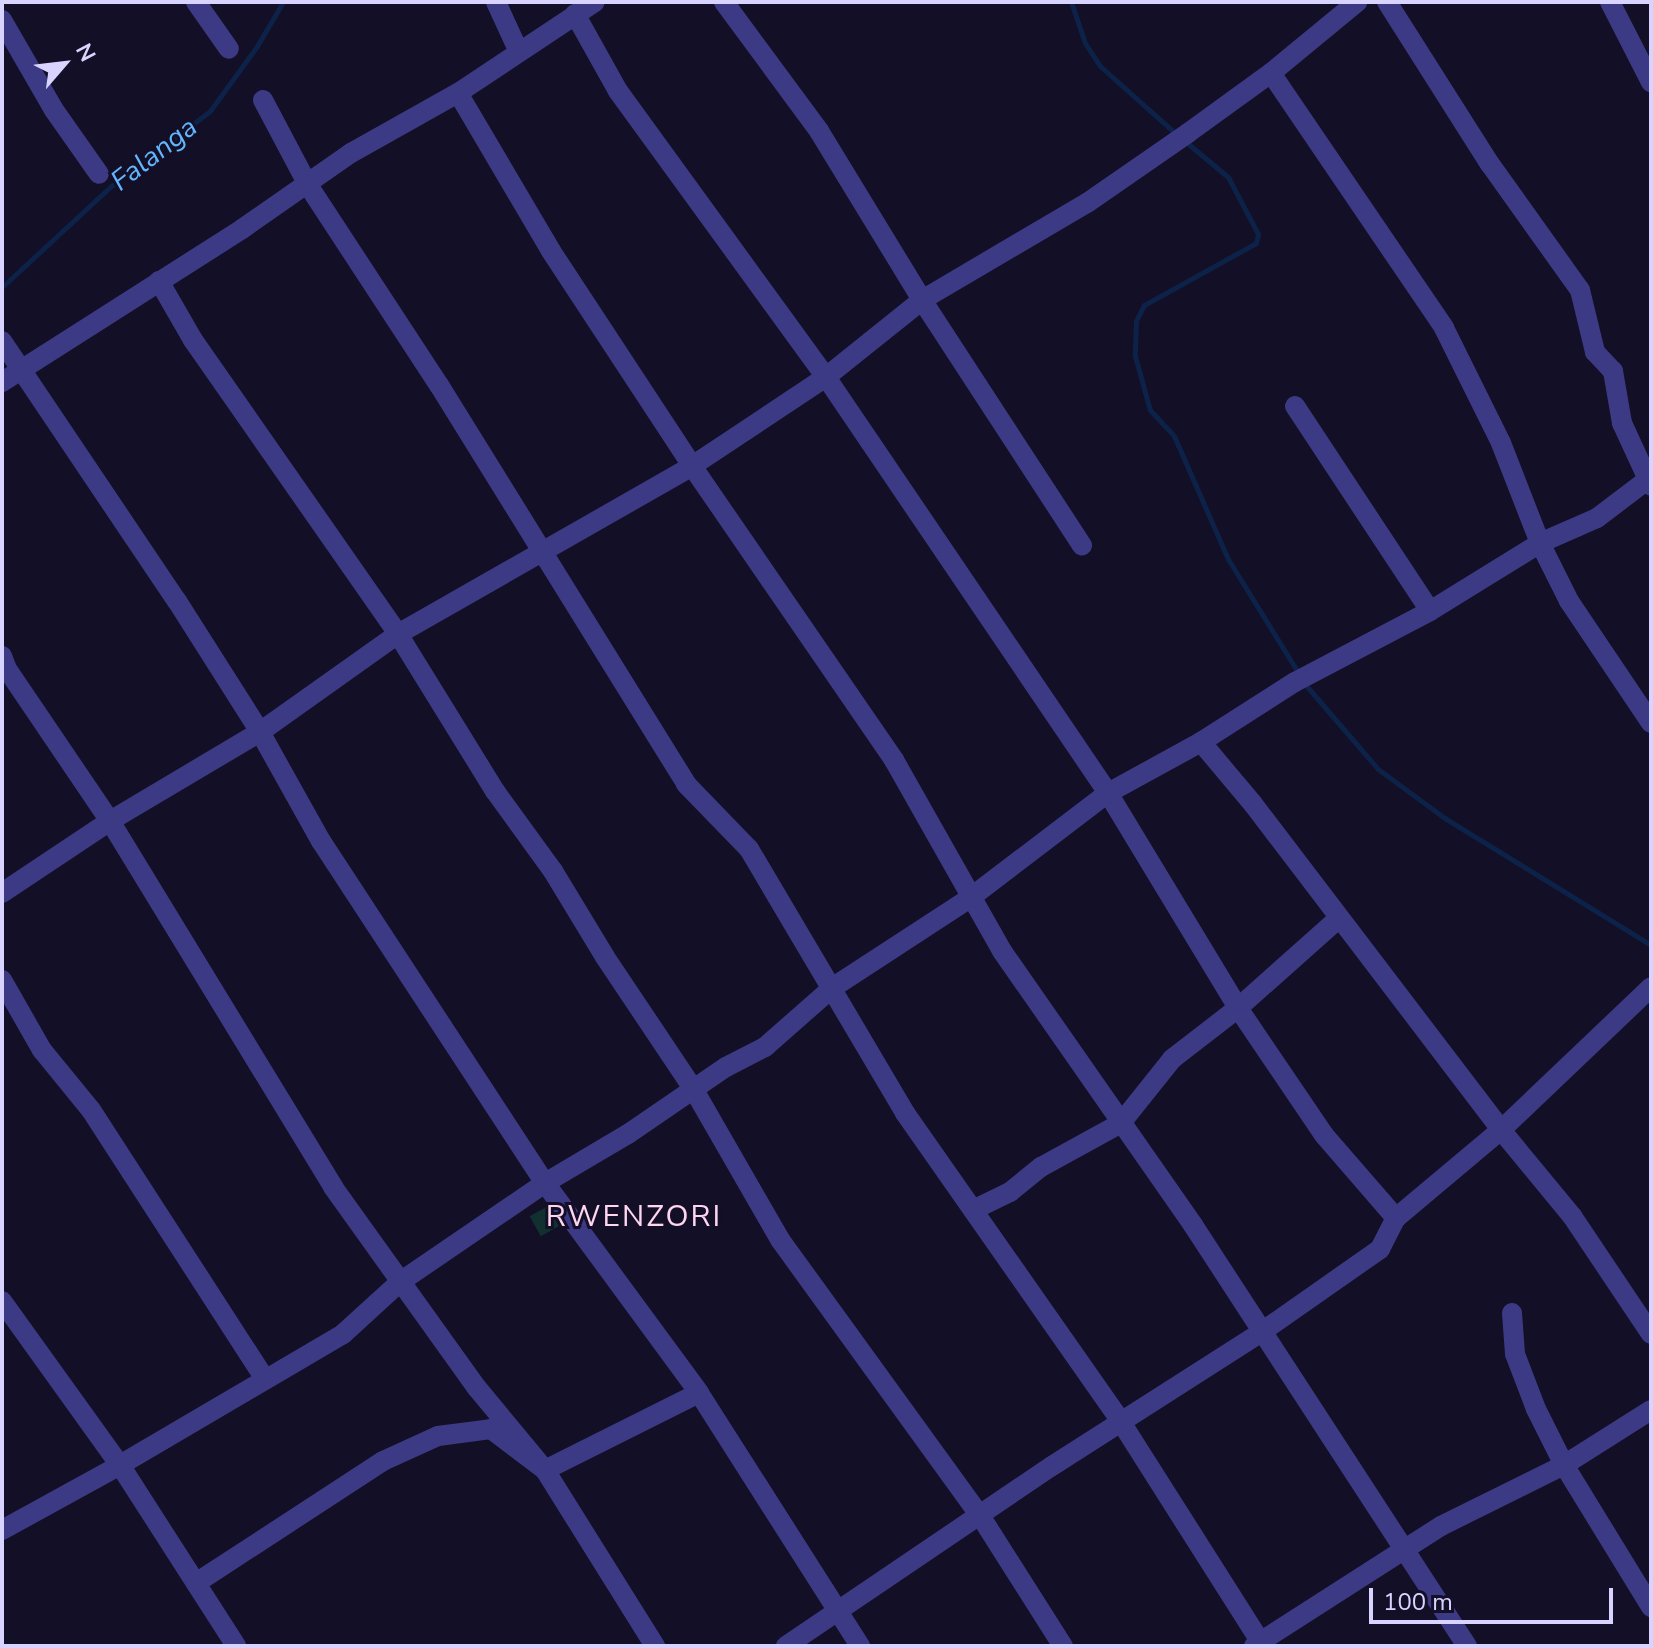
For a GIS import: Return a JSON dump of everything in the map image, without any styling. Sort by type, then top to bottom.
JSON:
[{"type":"street","points":[[196,2],[229,49]]},
{"type":"street","points":[[496,2],[518,50]]},
{"type":"street","points":[[2,382],[308,185],[351,153],[458,93],[518,50],[595,2]]},
{"type":"street","points":[[724,2],[819,131],[922,300],[1082,545]]},
{"type":"street","points":[[2,893],[110,821],[260,732],[398,634],[692,466],[826,377],[922,300],[1087,203],[1271,73],[1357,2]]},
{"type":"street","points":[[2,1530],[120,1465],[343,1334],[400,1282],[545,1183],[765,1047],[832,988],[970,898],[1108,793],[1201,742],[1300,679],[1342,661],[1430,611],[1540,543],[1597,518],[1650,481],[1622,423],[1613,371],[1595,352],[1580,290],[1490,164],[1387,2]]},
{"type":"street","points":[[1610,2],[1651,82]]},
{"type":"street","points":[[575,14],[618,91],[826,377],[1108,793],[1238,1008],[1324,1135],[1396,1218]]},
{"type":"street","points":[[2,20],[54,110],[99,174]]},
{"type":"street","points":[[1271,73],[1444,328],[1501,443],[1540,543],[1569,601],[1651,723]]},
{"type":"street","points":[[458,93],[551,251],[692,466],[894,760],[1002,951],[1263,1331],[1467,1646]]},
{"type":"street","points":[[263,100],[308,185],[542,551],[686,784],[749,849],[905,1113],[1121,1422],[1259,1645],[1441,1526],[1564,1465],[1651,1410]]},
{"type":"street","points":[[159,281],[193,340],[398,634],[495,791],[553,871],[605,957],[694,1090],[781,1241],[981,1517],[1063,1646]]},
{"type":"street","points":[[2,341],[260,732],[321,841],[545,1183],[699,1393],[860,1646]]},
{"type":"street","points":[[1295,406],[1430,611]]},
{"type":"street","points":[[2,656],[7,669],[110,821],[333,1187],[486,1400],[545,1470],[655,1646]]},
{"type":"street","points":[[1201,742],[1223,773],[1253,804],[1501,1130],[1572,1216],[1651,1334]]},
{"type":"street","points":[[973,1210],[1010,1192],[1041,1167],[1121,1123],[1172,1059],[1238,1008],[1339,918]]},
{"type":"street","points":[[2,980],[42,1050],[91,1110],[265,1379]]},
{"type":"street","points":[[786,1646],[1263,1331],[1380,1249],[1396,1218],[1501,1130],[1651,987]]},
{"type":"street","points":[[2,1301],[120,1465],[236,1646]]},
{"type":"street","points":[[1512,1313],[1515,1354],[1564,1465],[1651,1607]]},
{"type":"street","points":[[545,1470],[699,1393]]},
{"type":"street","points":[[196,1583],[383,1461],[438,1436],[491,1429],[545,1470]]},
{"type":"green space","points":[[548,1206],[559,1226],[541,1236],[530,1216]]},
{"type":"waterway","name":"Falanga","points":[[2,287],[110,187],[210,111],[257,46],[283,2]]},
{"type":"waterway","points":[[1071,2],[1085,43],[1100,66],[1176,134]]},
{"type":"waterway","points":[[1186,142],[1228,177],[1258,234],[1256,243],[1144,305],[1136,321],[1135,356],[1150,410],[1174,436],[1228,559],[1299,674]]},
{"type":"waterway","points":[[1304,683],[1378,769],[1443,817],[1651,945]]},
{"type":"district","name":"RWENZORI","points":[[634,1217]]}]
